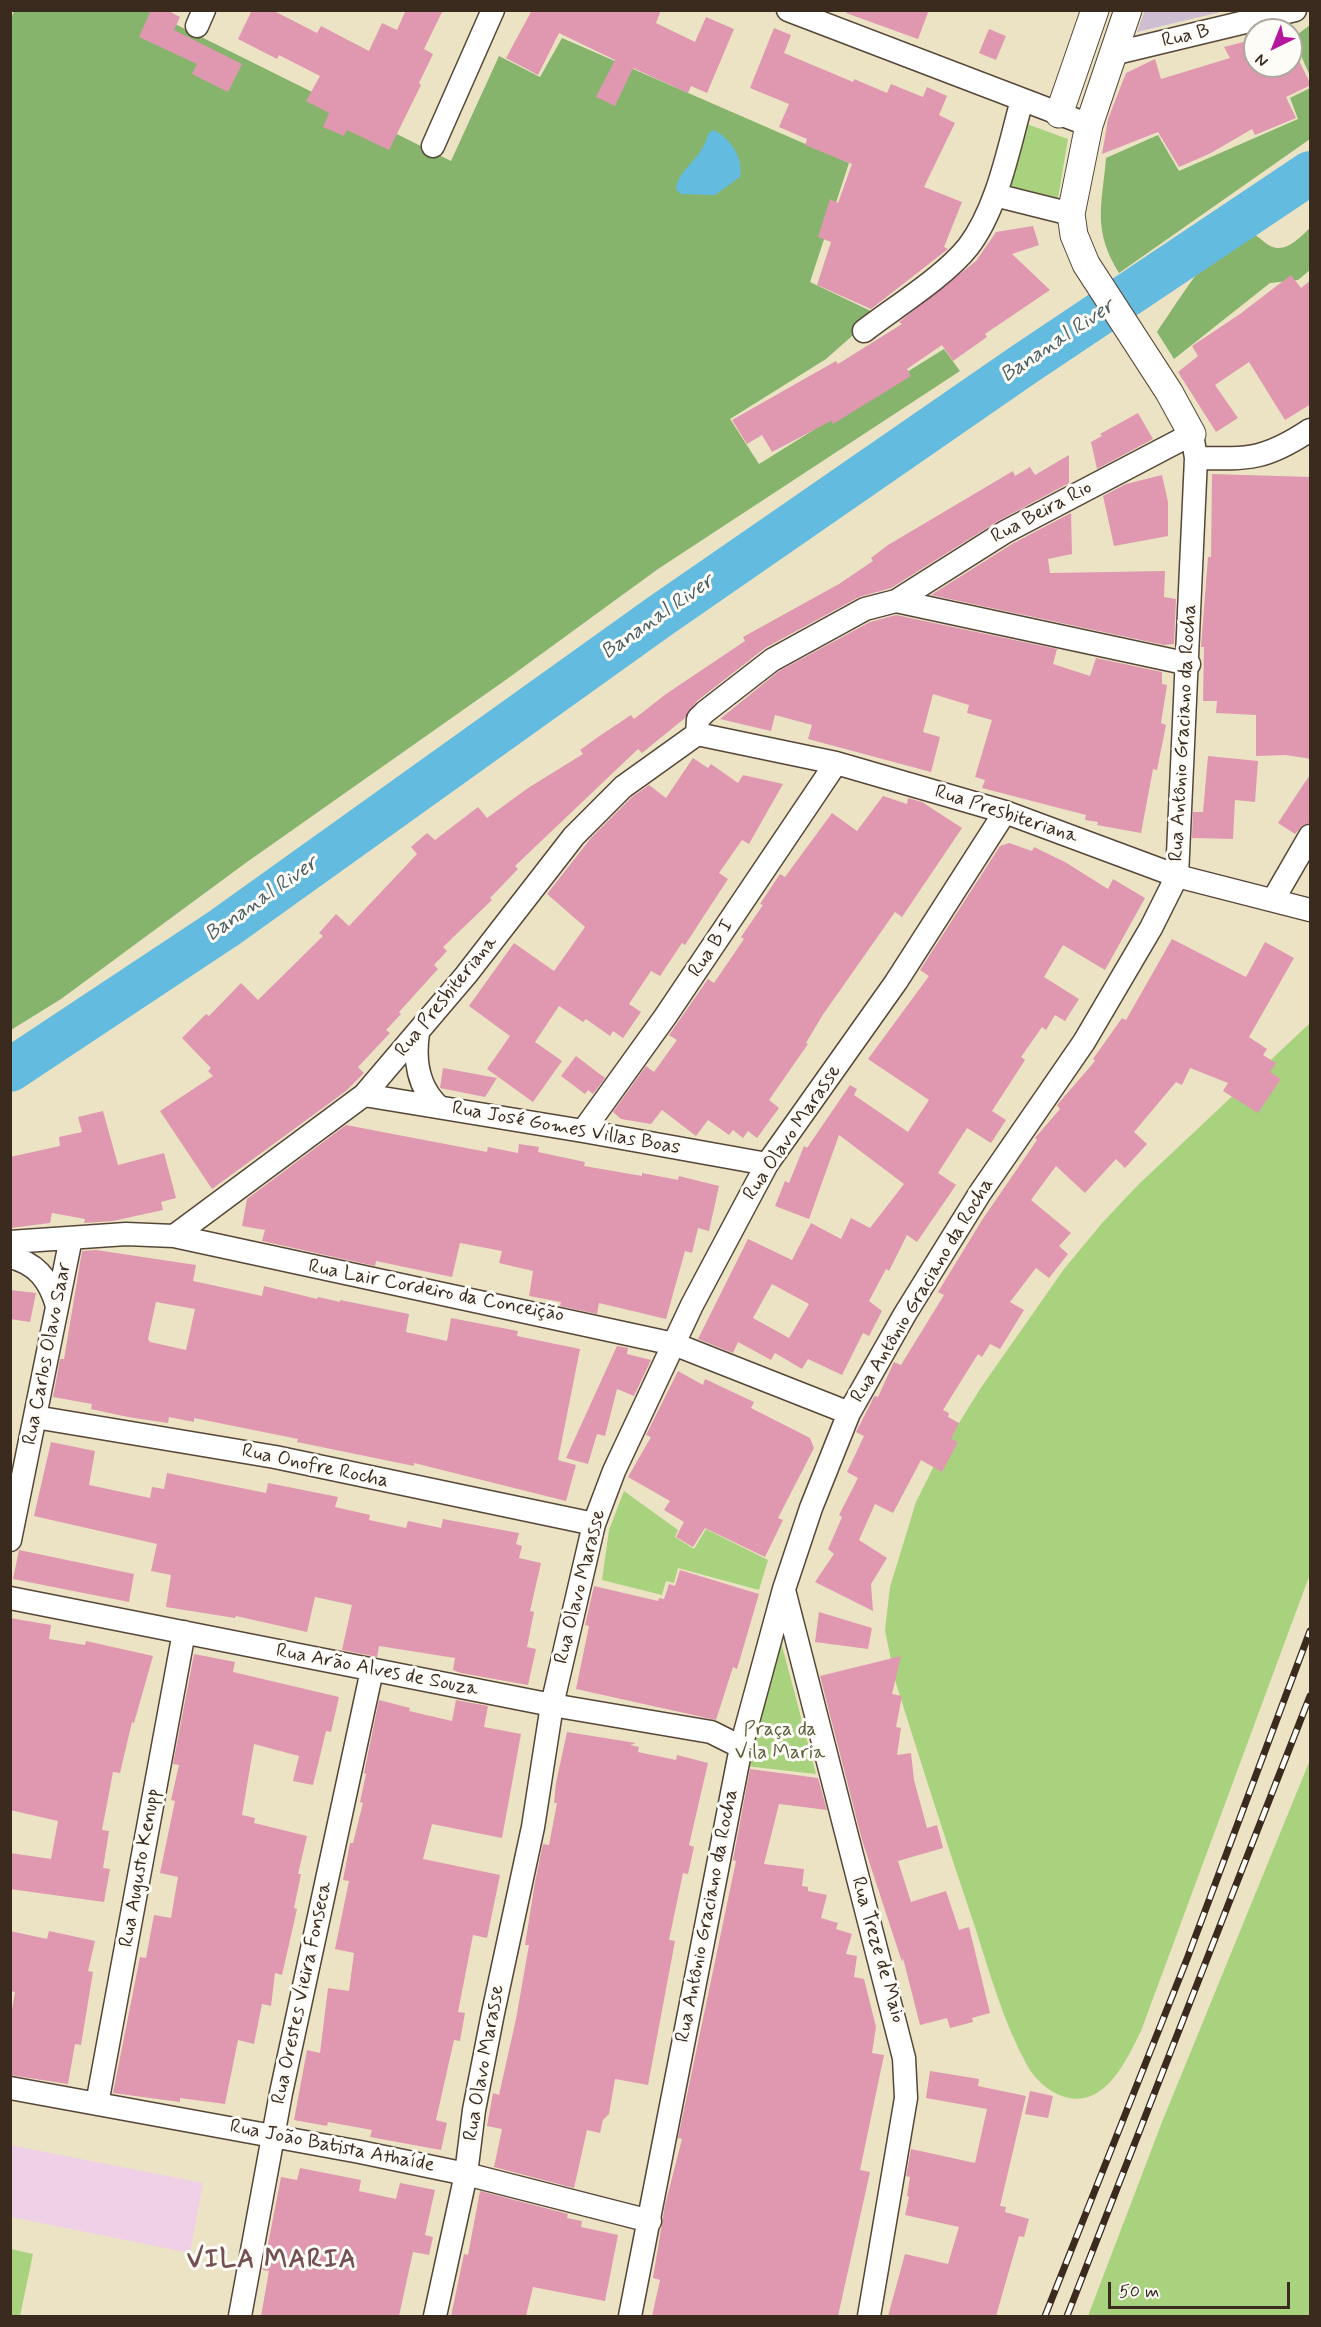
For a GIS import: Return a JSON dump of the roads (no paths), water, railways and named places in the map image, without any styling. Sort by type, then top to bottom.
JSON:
[{"type":"street","points":[[433,146],[493,10]]},
{"type":"street","points":[[788,10],[1089,125]]},
{"type":"street","points":[[1059,114],[1095,10]]},
{"type":"street","points":[[1128,10],[1089,125],[1071,214],[1074,234],[1086,264],[1169,392],[1194,446],[1251,459],[1283,448],[1311,430]]},
{"type":"street","name":"Rua B","points":[[1112,54],[1295,10]]},
{"type":"street","points":[[864,331],[963,252],[995,195],[1022,100]]},
{"type":"street","points":[[995,195],[1071,214]]},
{"type":"street","name":"Rua Beira Rio","points":[[896,601],[1005,532],[1194,446]]},
{"type":"street","name":"Rua Antônio Graciano da Rocha","points":[[630,2316],[741,1747],[784,1589],[811,1509],[849,1413],[905,1314],[980,1193],[1084,1042],[1151,928],[1177,876],[1189,664],[1194,446]]},
{"type":"street","points":[[896,601],[1189,664]]},
{"type":"street","name":"Rua Presbiteriana","points":[[697,734],[698,719],[705,712],[772,660],[865,609],[896,601]]},
{"type":"street","name":"Rua Presbiteriana","points":[[174,1236],[364,1095],[466,975],[574,836],[623,787],[697,734],[836,764],[1005,812],[1177,876],[1311,910]]},
{"type":"street","name":"Rua B I","points":[[584,1131],[665,1017],[836,764]]},
{"type":"street","name":"Rua Olavo Marasse","points":[[435,2316],[466,2174],[491,2024],[533,1827],[552,1705],[594,1524],[614,1471],[720,1249],[767,1164],[896,982],[1005,812]]},
{"type":"street","points":[[1273,900],[1311,836]]},
{"type":"street","points":[[418,1033],[416,1047],[419,1075],[426,1094],[439,1107]]},
{"type":"street","name":"Rua José Gomes Villas Boas","points":[[364,1095],[767,1164]]},
{"type":"street","name":"Rua Lair Cordeiro da Conceição","points":[[10,1242],[126,1234],[174,1236],[674,1344],[849,1413]]},
{"type":"street","name":"Rua Carlos Olavo Saar","points":[[10,1540],[71,1238]]},
{"type":"street","points":[[10,1257],[30,1265],[46,1278],[57,1306]]},
{"type":"street","name":"Rua Onofre Rocha","points":[[35,1417],[275,1457],[594,1524]]},
{"type":"street","name":"Rua Treze de Maio","points":[[784,1589],[904,2058],[906,2098],[869,2316]]},
{"type":"street","name":"Rua Arão Alves de Souza","points":[[10,1598],[552,1705],[711,1732],[741,1747]]},
{"type":"street","name":"Rua Augusto Kenupp","points":[[98,2104],[184,1632]]},
{"type":"street","name":"Rua Orestes Vieira Fonseca","points":[[240,2316],[317,1919],[372,1670]]},
{"type":"street","name":"Rua João Batista Athaíde","points":[[10,2088],[275,2135],[466,2174],[650,2221]]},
{"type":"water","points":[[713,130],[725,138],[734,149],[740,163],[740,177],[715,195],[681,194],[676,189],[681,176],[701,151],[708,134]]},
{"type":"waterway","name":"Bananal River","points":[[10,1070],[224,928],[660,616],[1023,365],[1310,173]]},
{"type":"railway","points":[[1045,2316],[1187,1959],[1310,1631]]},
{"type":"railway","points":[[1067,2316],[1310,1696]]},
{"type":"district","name":"VILA MARIA","points":[[272,2262]]},
{"type":"park label","name":"Praça da Vila Maria","points":[[780,1742]]}]
